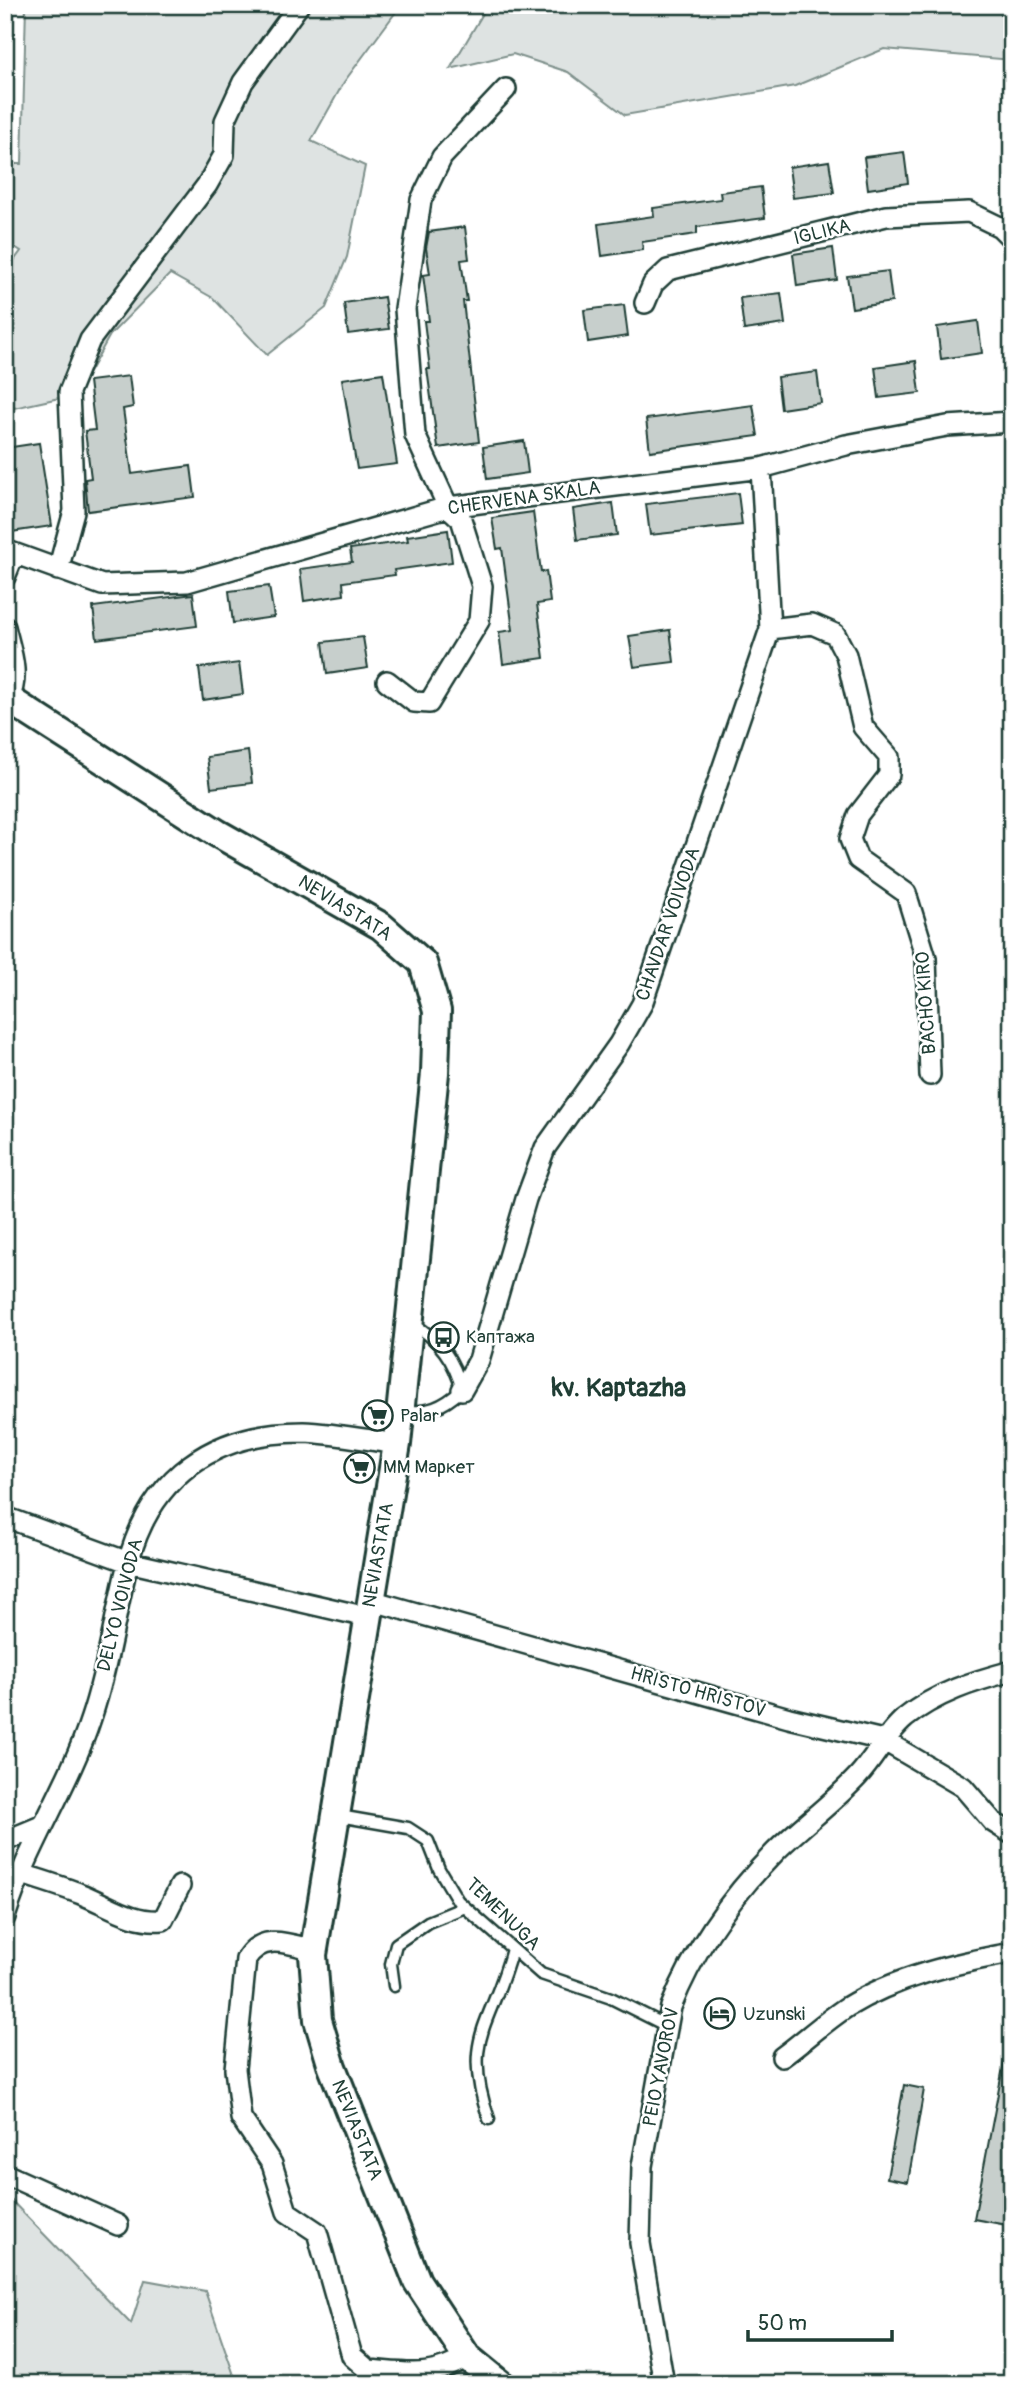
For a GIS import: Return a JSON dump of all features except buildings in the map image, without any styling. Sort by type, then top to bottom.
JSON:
[{"type":"street","points":[[58,570],[74,511],[69,391],[90,340],[207,185],[224,155],[225,121],[243,82],[299,5]]},
{"type":"street","points":[[387,681],[414,702],[429,703],[479,621],[482,586],[461,519],[448,506],[415,435],[405,309],[421,200],[442,157],[506,89]]},
{"type":"street","name":"IGLIKA","points":[[645,303],[653,284],[668,270],[886,216],[969,212],[1000,227],[1012,239]]},
{"type":"street","name":"CHERVENA SKALA","points":[[10,552],[102,585],[187,582],[448,506],[761,468],[846,445],[934,429],[1012,422]]},
{"type":"street","name":"CHAVDAR VOIVODA","points":[[462,1390],[479,1360],[526,1199],[545,1148],[619,1044],[642,1004],[770,629],[761,468]]},
{"type":"street","points":[[5,577],[10,552]]},
{"type":"street","name":"BACHO KIRO","points":[[770,629],[812,624],[835,634],[846,655],[863,727],[889,757],[889,775],[858,815],[850,839],[858,859],[906,893],[926,958],[930,1075]]},
{"type":"street","points":[[5,627],[15,667],[15,685],[7,698]]},
{"type":"street","name":"NEVIASTATA","points":[[7,698],[217,833],[381,926],[423,963],[438,1011],[435,1073],[397,1444],[314,1950],[318,2020],[332,2067],[417,2281],[467,2357],[500,2384]]},
{"type":"street","name":"DELYO VOIVODA","points":[[5,1917],[19,1873],[91,1718],[128,1562],[143,1518],[160,1493],[192,1463],[232,1442],[303,1432],[397,1444]]},
{"type":"street","name":"HRISTO HRISTOV","points":[[5,1517],[128,1562],[369,1608],[883,1740],[963,1787],[993,1822],[1012,1834]]},
{"type":"street","points":[[883,1740],[906,1718],[962,1684],[1012,1671]]},
{"type":"street","name":"PEIO YAVOROV","points":[[664,2384],[640,2243],[642,2165],[667,2026],[680,1983],[704,1939],[774,1853],[859,1775],[883,1740]]},
{"type":"street","points":[[5,1840],[41,1826]]},
{"type":"street","points":[[19,1873],[64,1887],[119,1913],[147,1922],[163,1920],[172,1907],[180,1886]]},
{"type":"street","points":[[314,1950],[269,1941],[252,1949],[246,1959],[235,2069],[241,2118],[272,2164],[287,2212],[317,2232],[352,2356],[360,2366],[368,2370],[422,2373],[443,2371],[467,2357]]},
{"type":"street","points":[[782,2057],[847,2007],[890,1985],[940,1968],[1012,1953]]},
{"type":"street","points":[[5,2174],[118,2225]]},
{"type":"lane","points":[[401,1410],[423,1412],[444,1406],[462,1390],[457,1371],[441,1345],[410,1322]]},
{"type":"lane","name":"TEMENUGA","points":[[335,1815],[408,1828],[428,1841],[439,1869],[465,1907],[541,1974],[611,1998],[667,2026]]},
{"type":"lane","points":[[394,1986],[391,1964],[396,1944],[428,1922],[465,1907]]},
{"type":"lane","points":[[489,2119],[478,2087],[476,2056],[480,2034],[512,1949]]},
{"type":"shaded area","points":[[26,5],[401,5],[344,82],[311,141],[365,166],[347,257],[326,308],[267,355],[213,298],[170,274],[110,335],[77,394],[14,408],[5,404],[5,273],[21,251],[5,241],[5,164],[22,164]]},
{"type":"shaded area","points":[[488,5],[1012,5],[1012,60],[884,49],[795,86],[625,115],[568,72],[513,54],[450,69]]},
{"type":"shaded area","points":[[5,2194],[131,2324],[145,2280],[205,2291],[237,2384],[5,2384]]},
{"type":"waterway","points":[[5,2378],[14,2384]]},
{"type":"place","name":"Каптажа","points":[[443,1337]]},
{"type":"place","name":"Palar","points":[[377,1416]]},
{"type":"place","name":"ММ Маркет","points":[[360,1467]]},
{"type":"place","name":"Uzunski","points":[[720,2014]]},
{"type":"district","name":"kv. Kaptazha","points":[[619,1388]]}]
